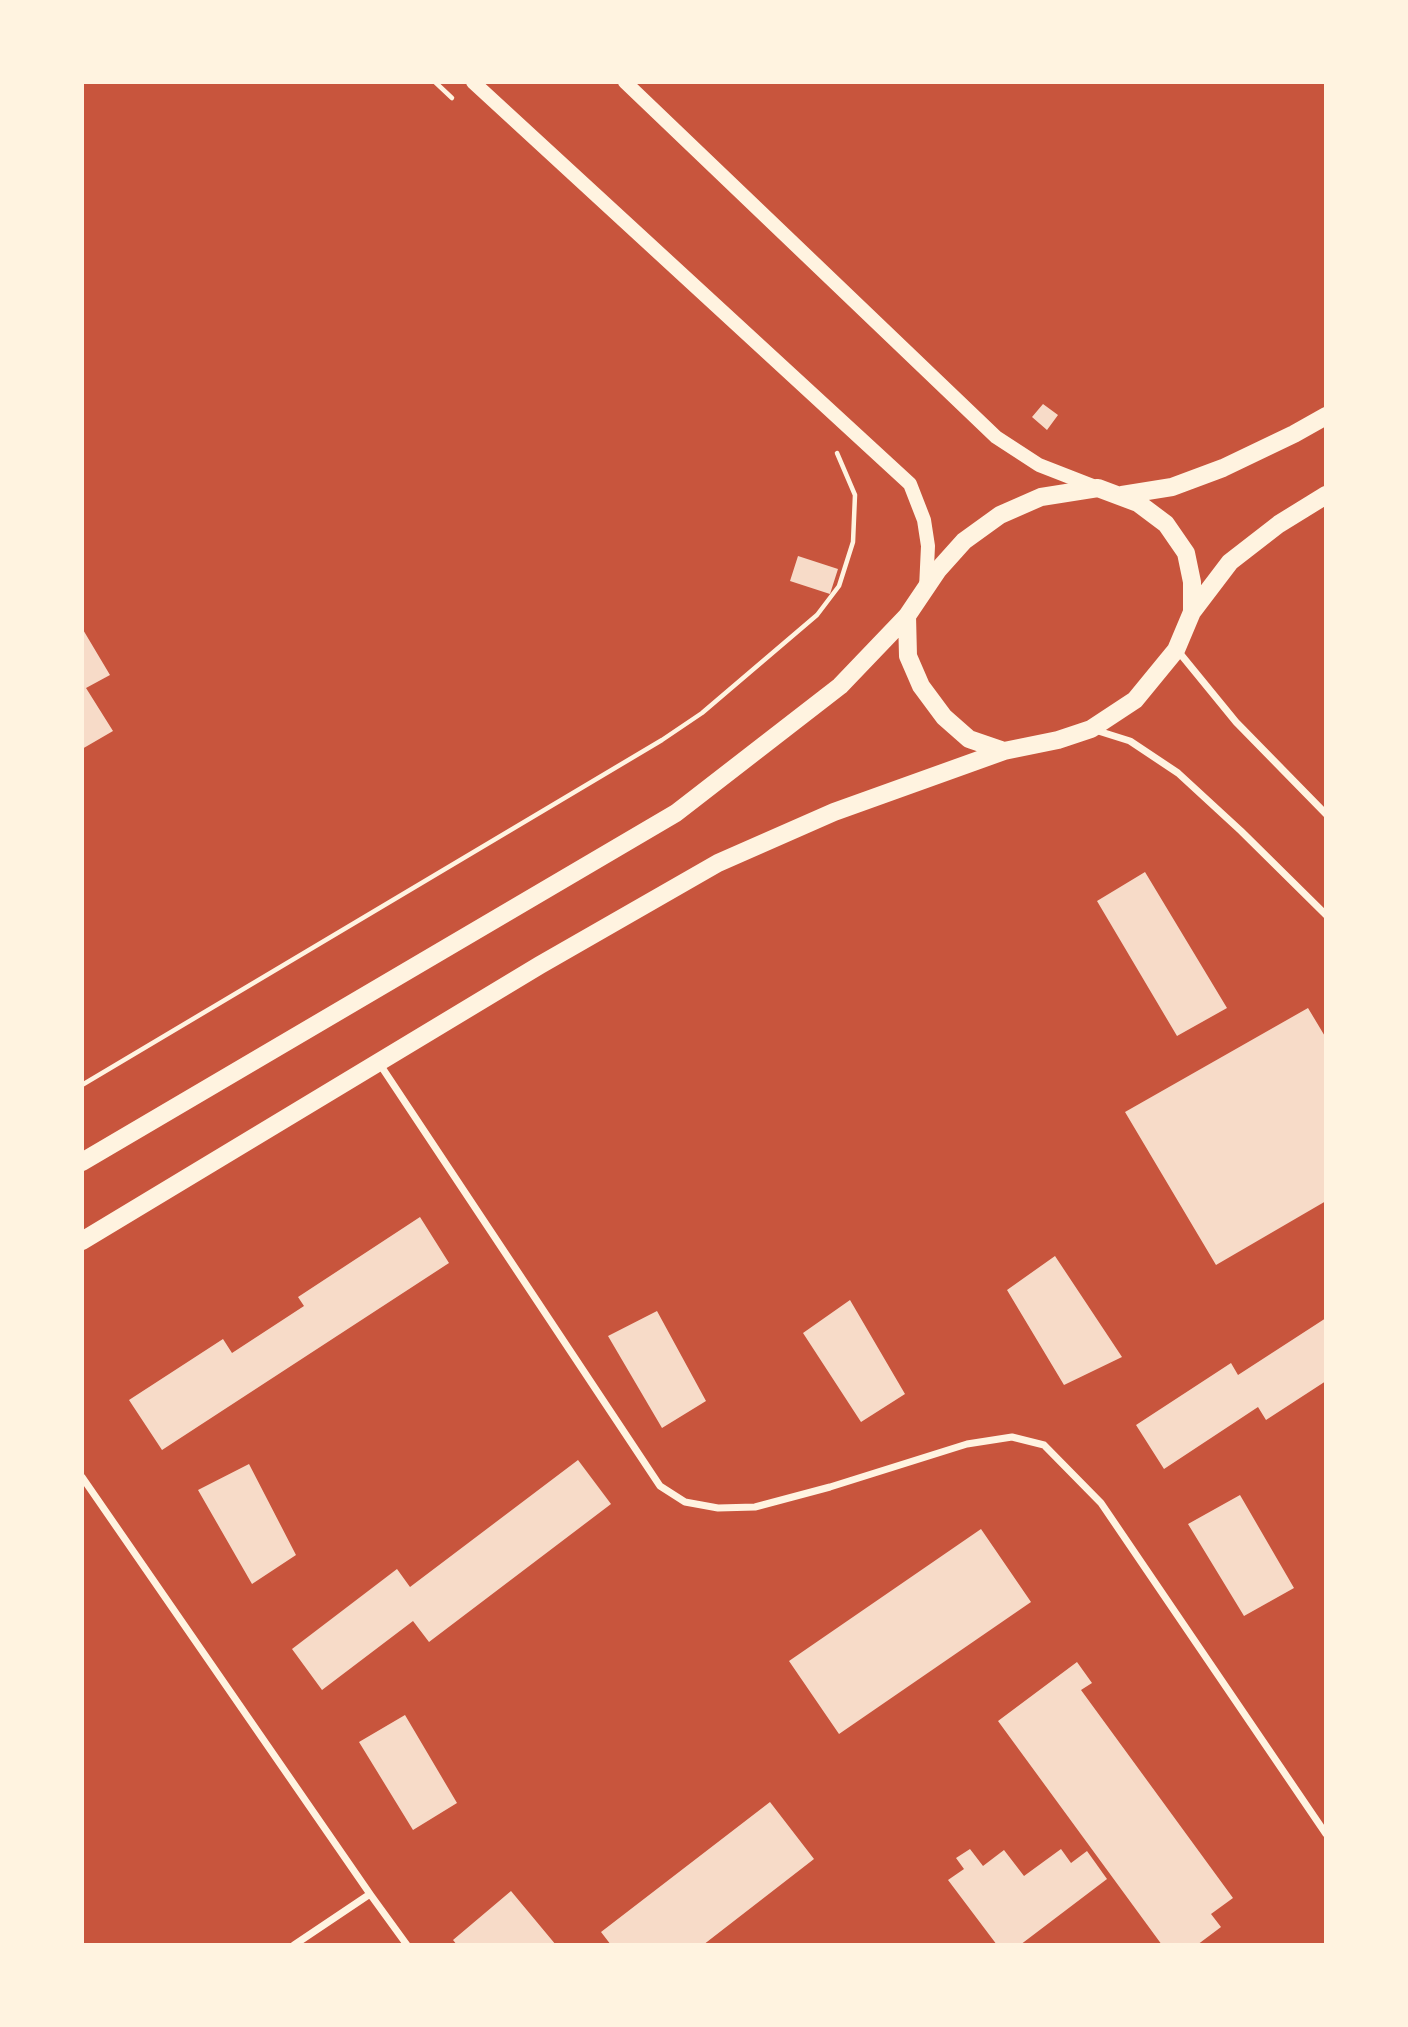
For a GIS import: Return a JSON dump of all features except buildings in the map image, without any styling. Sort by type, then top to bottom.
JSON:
[{"type":"main road","points":[[474,82],[910,484],[924,520],[928,546],[926,588]]},
{"type":"main road","points":[[625,82],[996,437],[1040,465],[1138,503],[1166,524],[1186,553],[1192,582],[1192,612]]},
{"type":"main road","points":[[1119,495],[1172,487],[1223,468],[1326,416]]},
{"type":"main road","points":[[82,1162],[676,813],[840,686],[907,615],[938,570],[964,541],[1000,515],[1041,497],[1098,488]]},
{"type":"main road","points":[[82,1241],[540,965],[718,863],[834,812],[928,776],[1004,751],[1058,740],[1091,729],[1135,700],[1176,650],[1192,612],[1230,562],[1279,523],[1326,495]]},
{"type":"main road","points":[[907,615],[908,656],[920,686],[944,717],[969,739],[1004,751]]},
{"type":"street","points":[[1176,650],[1236,722],[1326,814]]},
{"type":"street","points":[[1091,729],[1130,741],[1178,773],[1326,915]]},
{"type":"street","points":[[379,1063],[660,1486],[685,1502],[718,1508],[755,1507],[830,1487],[967,1444],[1012,1437],[1044,1445],[1101,1503],[1326,1834]]},
{"type":"street","points":[[82,1477],[407,1945]]},
{"type":"street","points":[[294,1945],[370,1894]]},
{"type":"path","points":[[435,82],[455,101]]},
{"type":"path","points":[[82,1085],[662,740],[702,713],[817,615],[839,586],[853,542],[855,495],[838,454],[829,445]]}]
